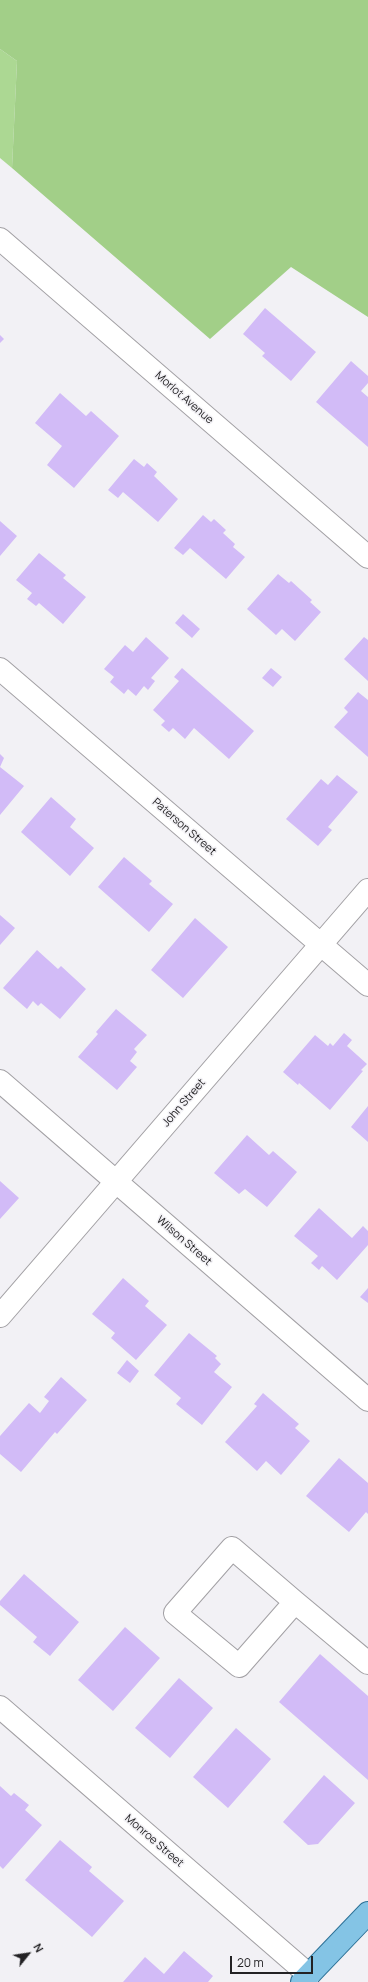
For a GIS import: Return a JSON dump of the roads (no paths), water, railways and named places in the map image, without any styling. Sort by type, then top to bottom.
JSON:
[{"type":"main road","points":[[306,1978],[368,1913]]},
{"type":"street","name":"Morlot Avenue","points":[[0,239],[368,557]]},
{"type":"street","name":"Paterson Street","points":[[0,668],[368,985]]},
{"type":"street","name":"John Street","points":[[0,1316],[368,890]]},
{"type":"street","name":"Wilson Street","points":[[0,1081],[368,1400]]},
{"type":"street","points":[[295,1602],[239,1666],[175,1613],[232,1548],[368,1663]]},
{"type":"street","name":"Monroe Street","points":[[0,1707],[306,1978]]}]
